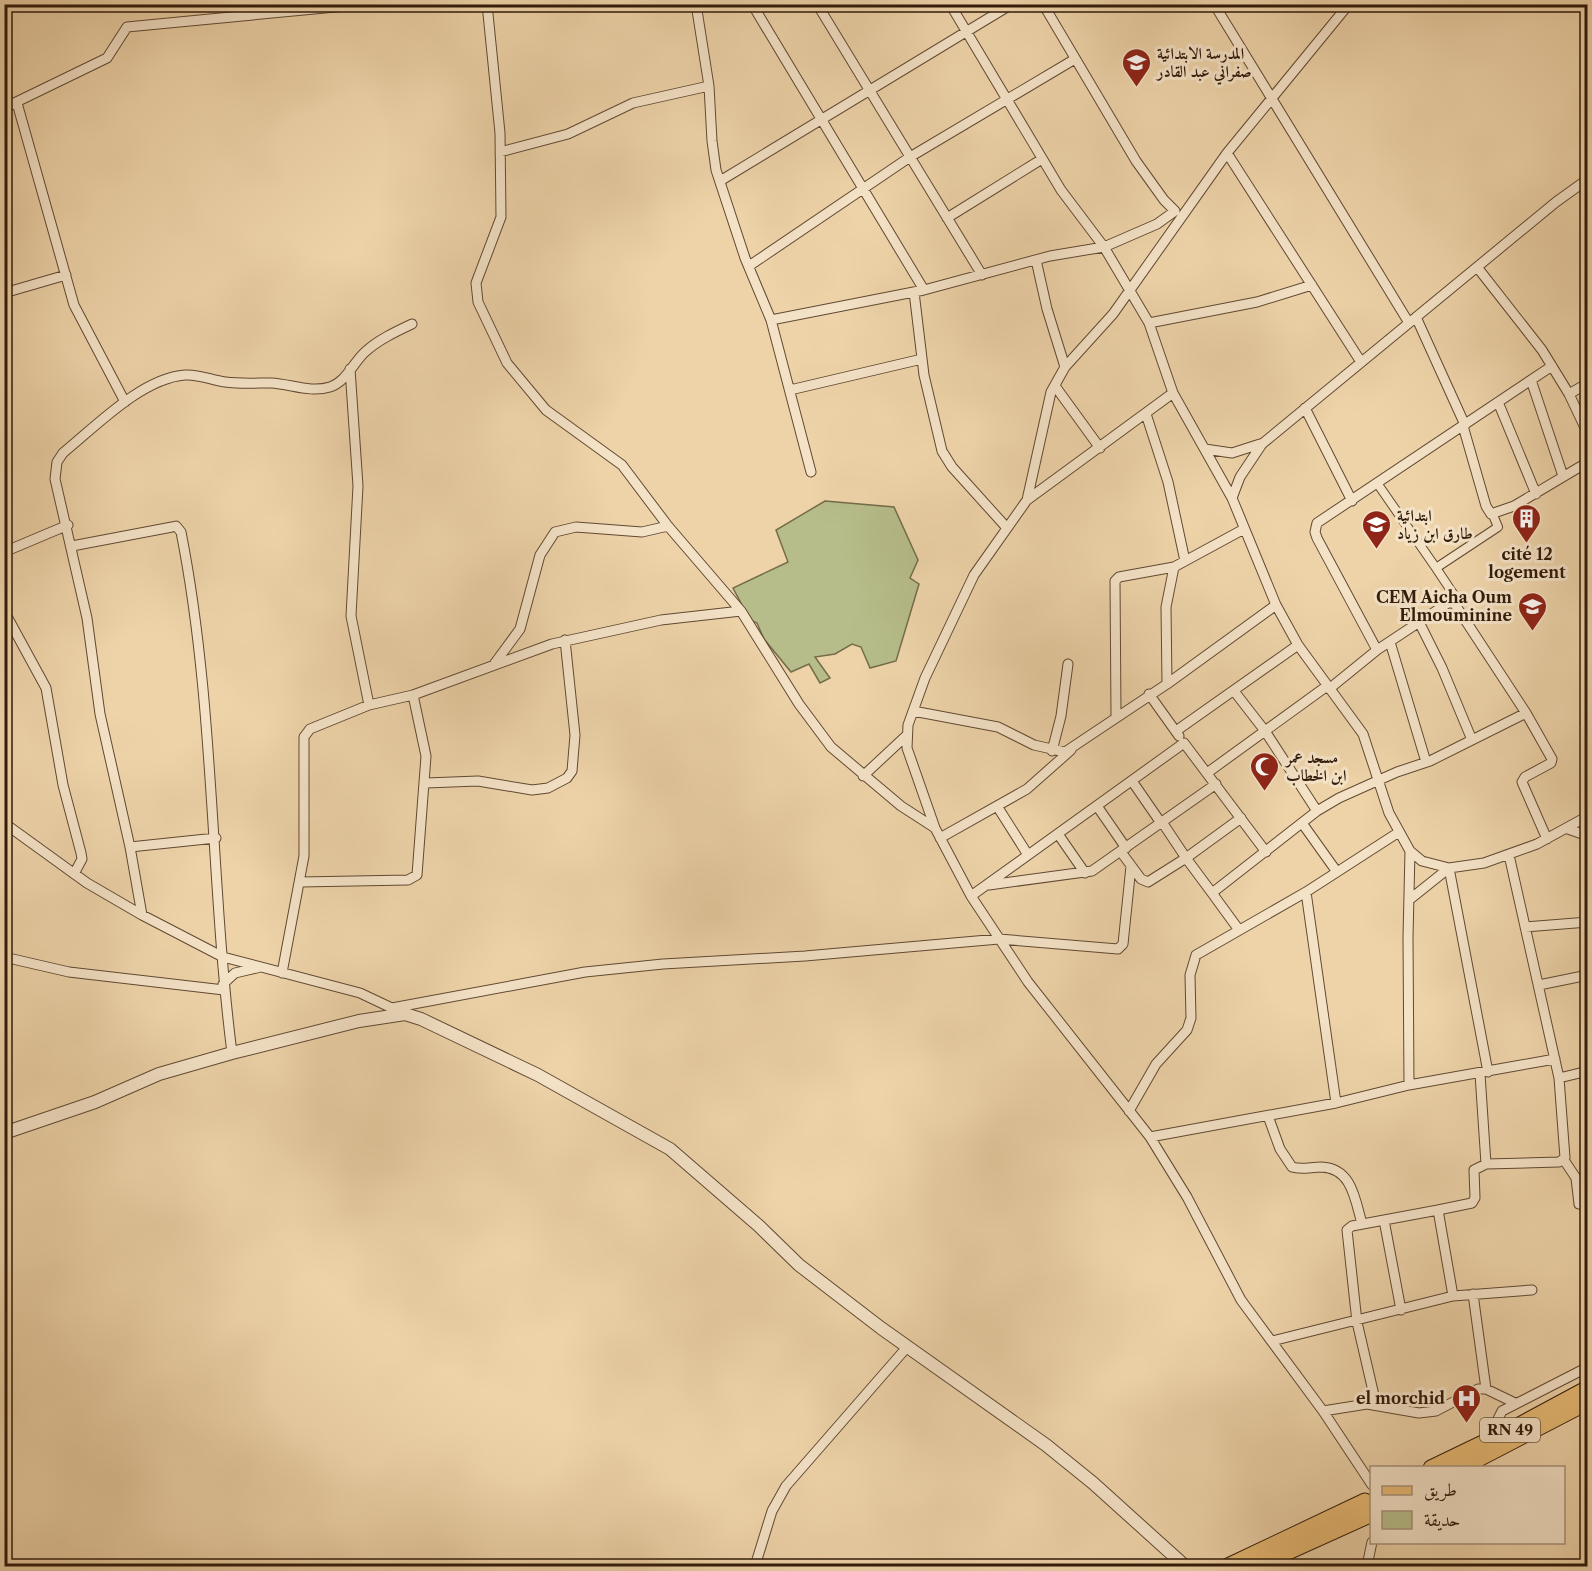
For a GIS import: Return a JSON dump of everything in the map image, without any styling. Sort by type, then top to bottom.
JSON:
[{"type":"main road","name":"RN 49","points":[[1433,1466],[1502,1434],[1587,1388]]},
{"type":"main road","name":"RN 49","points":[[1463,1466],[1587,1402]]},
{"type":"main road","points":[[1228,1566],[1370,1505]]},
{"type":"main road","points":[[1257,1566],[1370,1505]]},
{"type":"street","points":[[4,108],[107,58],[123,30],[131,26],[367,4]]},
{"type":"street","points":[[487,4],[500,152],[501,224],[485,255],[476,283],[478,302],[489,330],[507,363],[526,389],[546,410],[622,465],[668,526],[741,611],[818,733],[863,776],[914,816],[935,828]]},
{"type":"street","points":[[696,4],[710,86],[712,141],[720,181],[748,266],[771,321],[811,472]]},
{"type":"street","points":[[752,4],[863,189],[919,291],[922,359],[942,451],[952,467],[1007,528]]},
{"type":"street","points":[[818,4],[982,275]]},
{"type":"street","points":[[950,4],[1042,159],[1104,247],[1149,322],[1173,393],[1232,498],[1276,605],[1298,645],[1328,687],[1353,716],[1363,734],[1389,813],[1410,851],[1422,861],[1449,868],[1485,863],[1547,839],[1587,816]]},
{"type":"street","points":[[720,181],[1012,4]]},
{"type":"street","points":[[1043,4],[1136,161],[1164,200],[1179,213]]},
{"type":"street","points":[[1214,4],[1270,100],[1413,320],[1464,425],[1486,506],[1498,527],[1436,567]]},
{"type":"street","points":[[1027,500],[1042,429],[1055,386],[1065,367],[1113,314],[1179,213],[1349,4]]},
{"type":"street","points":[[748,266],[910,157],[1075,59]]},
{"type":"street","points":[[500,152],[568,134],[633,103],[710,86]]},
{"type":"street","points":[[17,103],[81,321],[125,402]]},
{"type":"street","points":[[1227,153],[1361,362]]},
{"type":"street","points":[[947,218],[1042,159]]},
{"type":"street","points":[[1232,498],[1240,477],[1262,444],[1587,179]]},
{"type":"street","points":[[771,321],[919,291],[1036,260],[1104,247],[1179,213]]},
{"type":"street","points":[[1036,260],[1047,309],[1065,367]]},
{"type":"street","points":[[1477,267],[1552,366],[1569,394],[1587,434]]},
{"type":"street","points":[[4,293],[66,275]]},
{"type":"street","points":[[1149,322],[1257,302],[1312,285]]},
{"type":"street","points":[[142,915],[130,847],[100,714],[87,618],[68,525],[55,479],[57,462],[63,453],[125,402],[161,381],[183,375],[199,375],[226,382],[276,383],[314,390],[330,387],[341,381],[366,351],[391,334],[412,324]]},
{"type":"street","points":[[790,390],[922,359]]},
{"type":"street","points":[[1377,650],[1315,532],[1317,524],[1552,366]]},
{"type":"street","points":[[350,369],[358,486],[351,616],[369,705]]},
{"type":"street","points":[[1531,380],[1563,476]]},
{"type":"street","points":[[1569,394],[1587,383]]},
{"type":"street","points":[[1055,386],[1100,448]]},
{"type":"street","points":[[1173,393],[1027,500],[974,575],[925,678],[913,711],[907,735],[907,748],[935,828],[971,896],[1028,982],[1150,1137],[1187,1197],[1241,1300],[1323,1410],[1370,1483]]},
{"type":"street","points":[[1498,402],[1536,494]]},
{"type":"street","points":[[1305,408],[1352,501]]},
{"type":"street","points":[[1146,414],[1168,482],[1185,561]]},
{"type":"street","points":[[1204,450],[1232,453],[1262,444]]},
{"type":"street","points":[[1493,515],[1536,494],[1587,462]]},
{"type":"street","points":[[1207,773],[1377,650],[1456,598],[1377,483]]},
{"type":"street","points":[[4,552],[68,525]]},
{"type":"street","points":[[72,546],[176,526],[181,532],[195,600],[216,838],[224,987],[232,1053]]},
{"type":"street","points":[[493,665],[520,628],[540,555],[555,532],[576,527],[642,532],[668,526]]},
{"type":"street","points":[[1116,715],[1115,581],[1119,577],[1174,567],[1244,529]]},
{"type":"street","points":[[1167,684],[1166,607],[1174,567]]},
{"type":"street","points":[[1448,603],[1454,603],[1459,609],[1526,713],[1552,759],[1551,763],[1525,777],[1522,782],[1547,839]]},
{"type":"street","points":[[913,711],[998,727],[1052,751],[1065,752],[1116,715],[1167,684],[1276,605]]},
{"type":"street","points":[[4,611],[46,688],[63,785],[81,853],[79,868],[74,874]]},
{"type":"street","points":[[282,973],[304,856],[304,737],[316,725],[369,705],[413,695],[523,652],[565,640],[661,621],[741,611]]},
{"type":"street","points":[[1419,622],[1442,668],[1472,740]]},
{"type":"street","points":[[426,783],[478,781],[532,790],[548,788],[567,778],[572,771],[575,735],[565,640]]},
{"type":"street","points":[[1390,642],[1426,762]]},
{"type":"street","points":[[1176,731],[1298,645]]},
{"type":"street","points":[[1052,751],[1061,716],[1068,664]]},
{"type":"street","points":[[1234,691],[1265,730],[1317,811]]},
{"type":"street","points":[[1149,694],[1266,852]]},
{"type":"street","points":[[300,882],[408,880],[415,877],[419,869],[426,783],[423,738],[413,695]]},
{"type":"street","points":[[1212,892],[1317,811],[1378,780],[1426,762],[1526,713]]},
{"type":"street","points":[[863,776],[907,735]]},
{"type":"street","points":[[971,896],[1184,743]]},
{"type":"street","points":[[940,838],[1041,779],[1072,748]]},
{"type":"street","points":[[1132,781],[1239,930]]},
{"type":"street","points":[[987,885],[1085,873],[1123,850],[1216,784]]},
{"type":"street","points":[[997,806],[1028,855]]},
{"type":"street","points":[[1097,806],[1131,866],[1141,879],[1148,882],[1241,818]]},
{"type":"street","points":[[4,823],[74,874],[142,915],[223,957],[360,993],[492,1051],[658,1141],[734,1203],[799,1265],[1046,1445],[1094,1484],[1185,1566]]},
{"type":"street","points":[[1302,824],[1337,872]]},
{"type":"street","points":[[1568,829],[1587,836]]},
{"type":"street","points":[[1129,1111],[1156,1064],[1187,1030],[1191,1018],[1190,975],[1196,955],[1306,892],[1399,832]]},
{"type":"street","points":[[1058,834],[1085,873]]},
{"type":"street","points":[[130,847],[216,838]]},
{"type":"street","points":[[1409,1085],[1410,851]]},
{"type":"street","points":[[1509,855],[1559,1078],[1564,1160],[1576,1178],[1579,1204],[1587,1205]]},
{"type":"street","points":[[392,1008],[606,969],[805,957],[999,939],[1120,948],[1124,936],[1131,866]]},
{"type":"street","points":[[1409,900],[1449,868]]},
{"type":"street","points":[[1449,868],[1484,1073],[1486,1164]]},
{"type":"street","points":[[1306,892],[1336,1103]]},
{"type":"street","points":[[1525,927],[1587,922]]},
{"type":"street","points":[[4,957],[69,972],[224,987]]},
{"type":"street","points":[[224,987],[235,973],[260,967]]},
{"type":"street","points":[[1539,985],[1587,975]]},
{"type":"street","points":[[4,1133],[96,1102],[159,1074],[359,1021],[405,1014]]},
{"type":"street","points":[[1150,1137],[1336,1103],[1409,1085],[1555,1059]]},
{"type":"street","points":[[1559,1078],[1587,1071]]},
{"type":"street","points":[[1268,1116],[1280,1149],[1292,1167],[1333,1168],[1342,1173],[1352,1191],[1362,1224]]},
{"type":"street","points":[[1376,1404],[1357,1322],[1347,1230],[1352,1226],[1472,1203],[1475,1198],[1473,1173],[1486,1164],[1564,1160]]},
{"type":"street","points":[[1438,1210],[1453,1296]]},
{"type":"street","points":[[1384,1220],[1401,1310]]},
{"type":"street","points":[[1272,1341],[1357,1322],[1453,1296],[1532,1290]]},
{"type":"street","points":[[1473,1294],[1486,1389]]},
{"type":"street","points":[[755,1566],[772,1511],[786,1486],[908,1346]]},
{"type":"street","points":[[1502,1434],[1499,1415],[1515,1403],[1587,1367]]},
{"type":"street","points":[[1323,1410],[1376,1404],[1419,1413],[1436,1411],[1473,1391],[1486,1389],[1515,1403]]},
{"type":"street","points":[[1367,1566],[1372,1544]]},
{"type":"green space","points":[[825,501],[894,507],[918,560],[910,578],[919,584],[896,661],[870,668],[861,647],[852,644],[835,654],[815,657],[830,678],[820,683],[809,664],[791,672],[764,639],[757,623],[750,620],[733,588],[788,562],[776,530]]},
{"type":"place","name":"المدرسة الابتدائية صفراني عبد القادر","points":[[1136,88]]},
{"type":"place","name":"cité 12 logement","points":[[1527,544]]},
{"type":"place","name":"ابتدائية طارق ابن زياد","points":[[1376,550]]},
{"type":"place","name":"CEM Aicha Oum Elmouminine","points":[[1533,632]]},
{"type":"place","name":"مسجد عمر ابن الخطاب","points":[[1265,792]]},
{"type":"place","name":"el morchid","points":[[1466,1424]]}]
